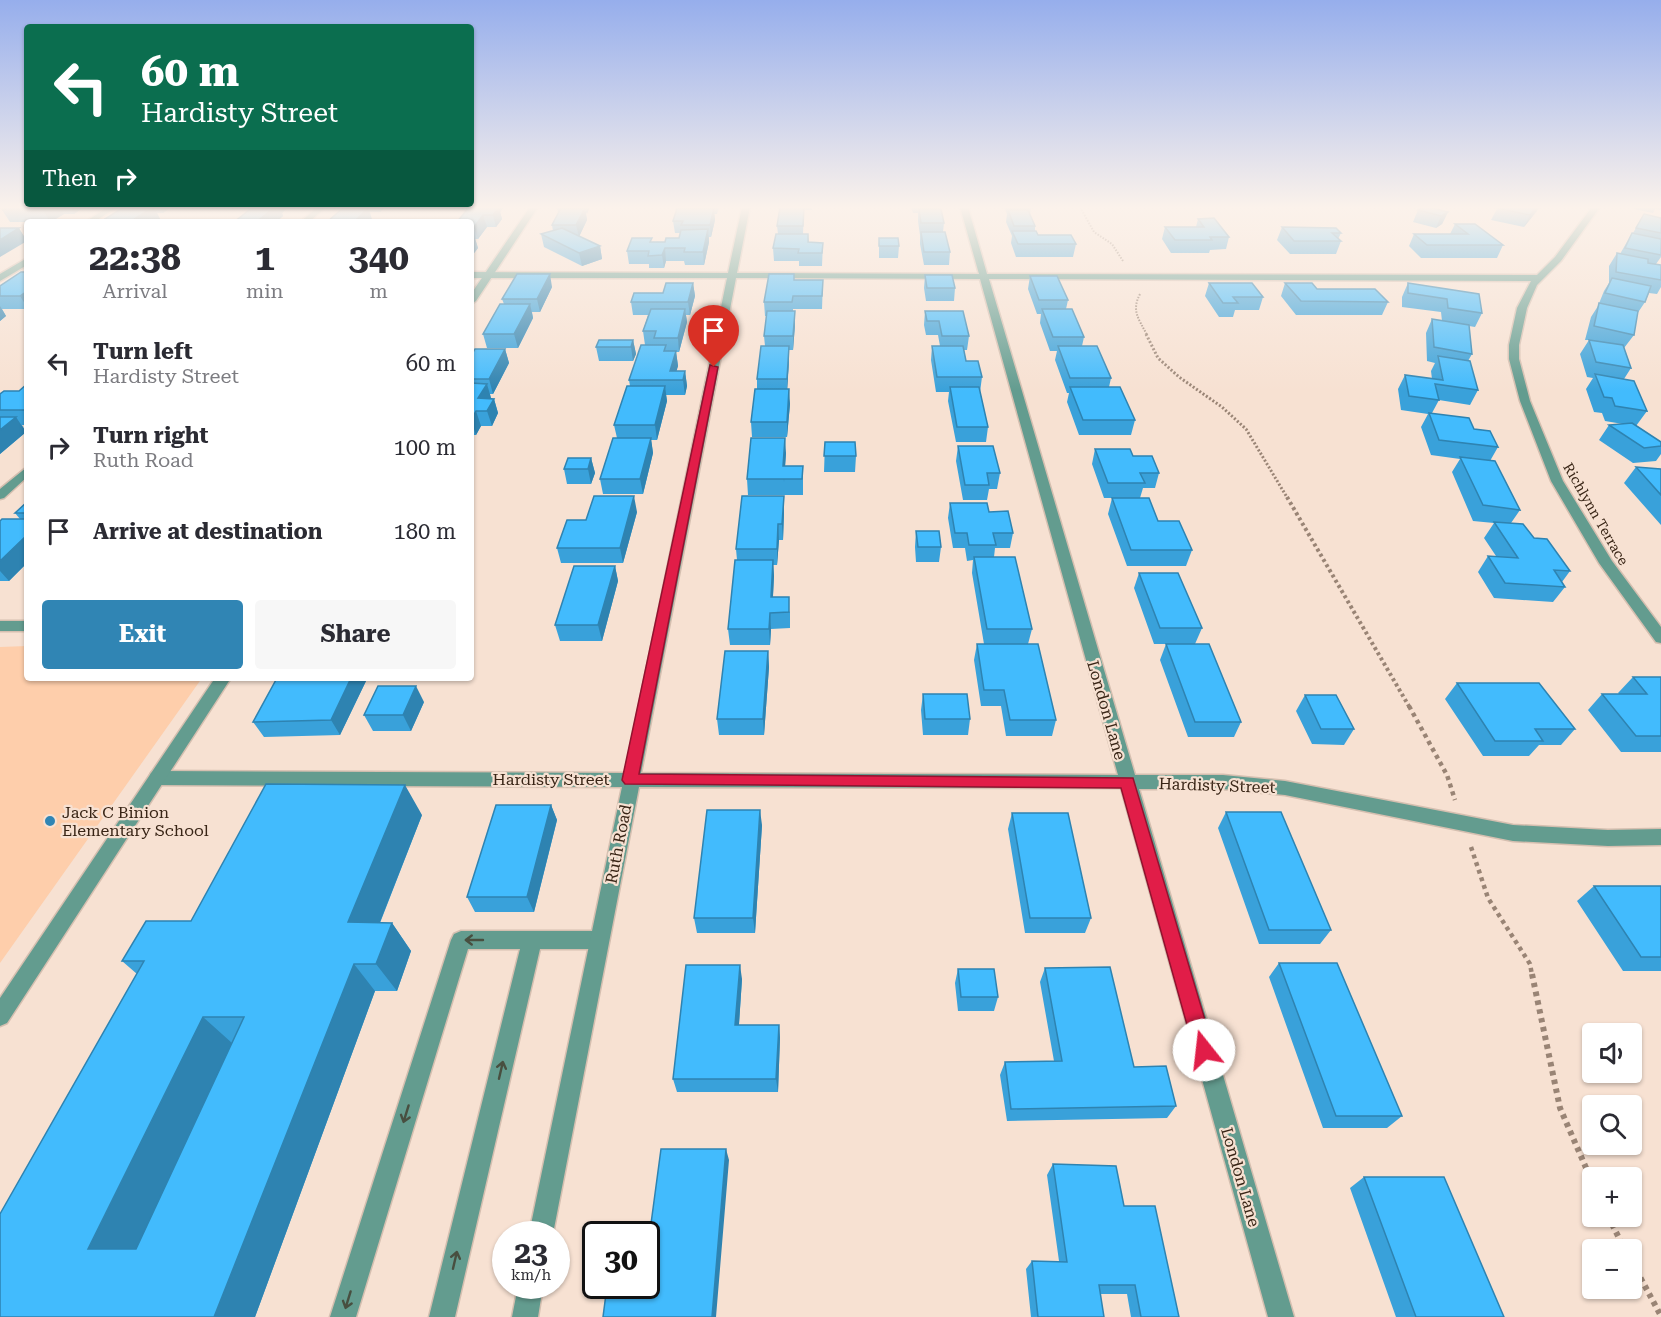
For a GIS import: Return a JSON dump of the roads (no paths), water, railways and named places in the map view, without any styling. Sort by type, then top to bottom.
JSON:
[{"type":"street","points":[[474,297],[492,268]]},
{"type":"street","name":"Ruth Road","points":[[544,1221],[733,268]]},
{"type":"street","name":"London Lane","points":[[980,268],[1281,1317]]},
{"type":"street","name":"Richlynn Terrace","points":[[1549,268],[1533,284],[1522,308],[1514,345],[1514,359],[1525,401],[1557,481],[1606,563],[1661,638]]},
{"type":"street","points":[[2,276],[24,274]]},
{"type":"street","points":[[474,275],[1539,278]]},
{"type":"street","points":[[0,495],[24,474]]},
{"type":"street","points":[[0,626],[24,626]]},
{"type":"street","points":[[0,1016],[221,681]]},
{"type":"street","name":"Hardisty Street","points":[[157,778],[1223,782],[1285,788],[1513,833],[1608,838],[1661,837]]},
{"type":"street","points":[[343,1317],[461,940],[599,940]]},
{"type":"street","points":[[442,1317],[532,941]]},
{"type":"street","points":[[525,1317],[528,1299]]},
{"type":"place","name":"Jack C Binion Elementary School","points":[[50,821]]}]
